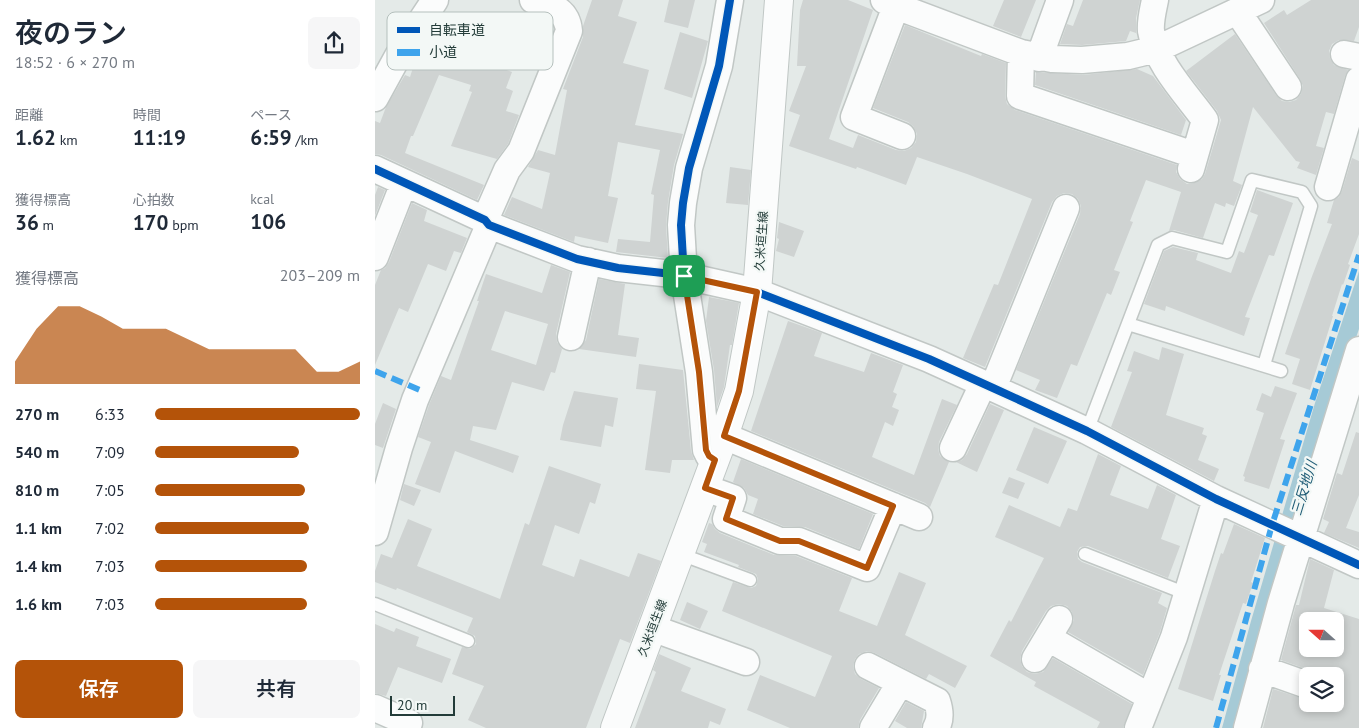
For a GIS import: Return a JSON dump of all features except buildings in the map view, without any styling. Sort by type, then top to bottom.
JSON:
[{"type":"main road","name":"久米垣生線","points":[[615,728],[705,488],[739,391],[757,292],[779,0]]},
{"type":"street","points":[[427,12],[435,0]]},
{"type":"street","points":[[375,532],[415,400],[507,170],[521,151],[569,31],[568,21],[562,13],[551,6],[533,0]]},
{"type":"street","points":[[731,0],[719,66],[694,150],[683,203],[681,225],[684,276],[699,372],[706,450],[709,456],[719,448],[893,506],[919,517]]},
{"type":"street","points":[[1060,0],[1030,55],[1020,96],[1193,162],[1205,120],[1165,65],[1157,49],[1151,30],[1151,17],[1155,0]]},
{"type":"street","points":[[902,136],[854,116],[890,3],[1030,55],[1082,60],[1106,58],[1157,49],[1261,0]]},
{"type":"street","points":[[1238,12],[1288,87]]},
{"type":"street","points":[[375,98],[390,70]]},
{"type":"street","points":[[1328,187],[1331,141],[1359,80]]},
{"type":"street","points":[[375,169],[487,222],[568,255],[618,268],[684,276],[757,292],[929,359],[1087,431],[1216,499],[1359,565]]},
{"type":"street","points":[[375,257],[404,183]]},
{"type":"street","points":[[953,448],[988,386],[1066,208]]},
{"type":"street","points":[[571,337],[588,261]]},
{"type":"street","points":[[1247,728],[1262,669],[1359,350]]},
{"type":"street","points":[[705,488],[733,498],[726,519],[780,541],[799,541],[867,568],[893,506]]},
{"type":"street","points":[[1138,728],[1173,636],[1216,499]]},
{"type":"street","points":[[652,628],[747,662]]},
{"type":"street","points":[[1047,639],[1150,697]]},
{"type":"street","points":[[868,666],[937,701],[940,710],[936,728]]},
{"type":"street","points":[[1262,669],[1299,682]]},
{"type":"street","points":[[873,728],[900,683]]},
{"type":"street","points":[[375,708],[409,723]]},
{"type":"lane","points":[[1087,431],[1158,245],[1172,238],[1227,252],[1252,180],[1303,192],[1311,206],[1264,364]]},
{"type":"lane","points":[[1128,324],[1281,370]]},
{"type":"lane","points":[[680,554],[750,580]]},
{"type":"lane","points":[[1085,554],[1187,594]]},
{"type":"lane","points":[[375,604],[468,641]]},
{"type":"water","name":"三反地川","points":[[1359,271],[1359,329],[1332,408],[1240,728],[1222,728],[1251,621],[1315,403]]},
{"type":"marked path","points":[[1216,728],[1272,525],[1359,255]]},
{"type":"marked path","points":[[375,371],[420,390]]},
{"type":"cycle path","points":[[715,460],[709,456],[706,450],[699,372],[684,276],[681,225],[689,168],[719,66],[730,0]]},
{"type":"cycle path","points":[[375,169],[485,220],[489,225],[577,259],[618,268],[681,275],[757,292],[929,359],[1087,431],[1216,499],[1359,565]]},
{"type":"route","points":[[684,276],[757,292],[739,391],[724,436],[893,506],[867,568],[799,541],[780,541],[726,519],[733,498],[705,488],[715,460],[709,456],[706,450],[699,372],[684,276]]}]
